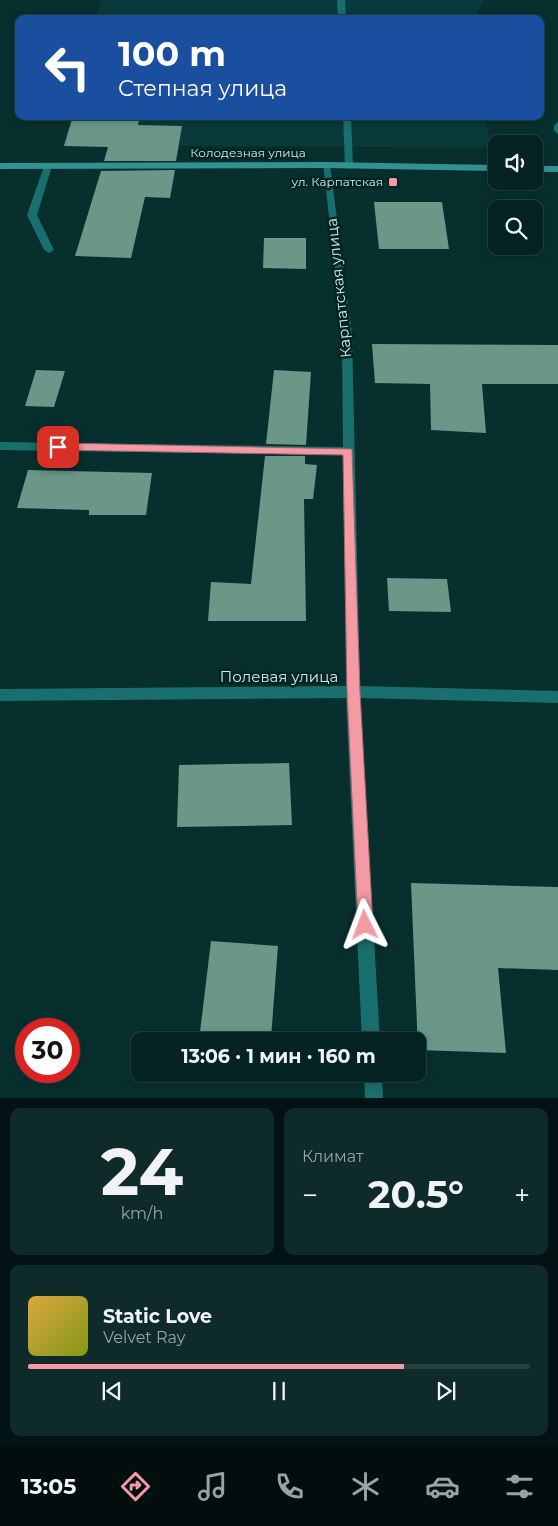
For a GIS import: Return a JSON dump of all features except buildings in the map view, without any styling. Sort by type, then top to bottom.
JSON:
[{"type":"street","points":[[341,0],[342,15]]},
{"type":"street","points":[[347,120],[349,166]]},
{"type":"street","points":[[558,125],[558,131]]},
{"type":"street","name":"Колодезная улица","points":[[0,166],[326,165],[488,168]]},
{"type":"street","name":"Карпатская улица","points":[[326,165],[347,334],[353,692],[371,1032]]},
{"type":"street","points":[[48,166],[32,215],[49,250]]},
{"type":"street","points":[[543,169],[558,169]]},
{"type":"street","points":[[0,446],[348,451]]},
{"type":"street","name":"Полевая улица","points":[[0,695],[353,692],[558,697]]},
{"type":"street","points":[[373,1082],[374,1098]]},
{"type":"shaded area","points":[[101,0],[484,0],[475,15],[97,15]]},
{"type":"shaded area","points":[[69,120],[485,120],[489,135],[488,148],[63,145]]},
{"type":"place","name":"ул. Карпатская","points":[[393,182]]},
{"type":"route","points":[[58,447],[348,451],[353,692],[365,925]]}]
